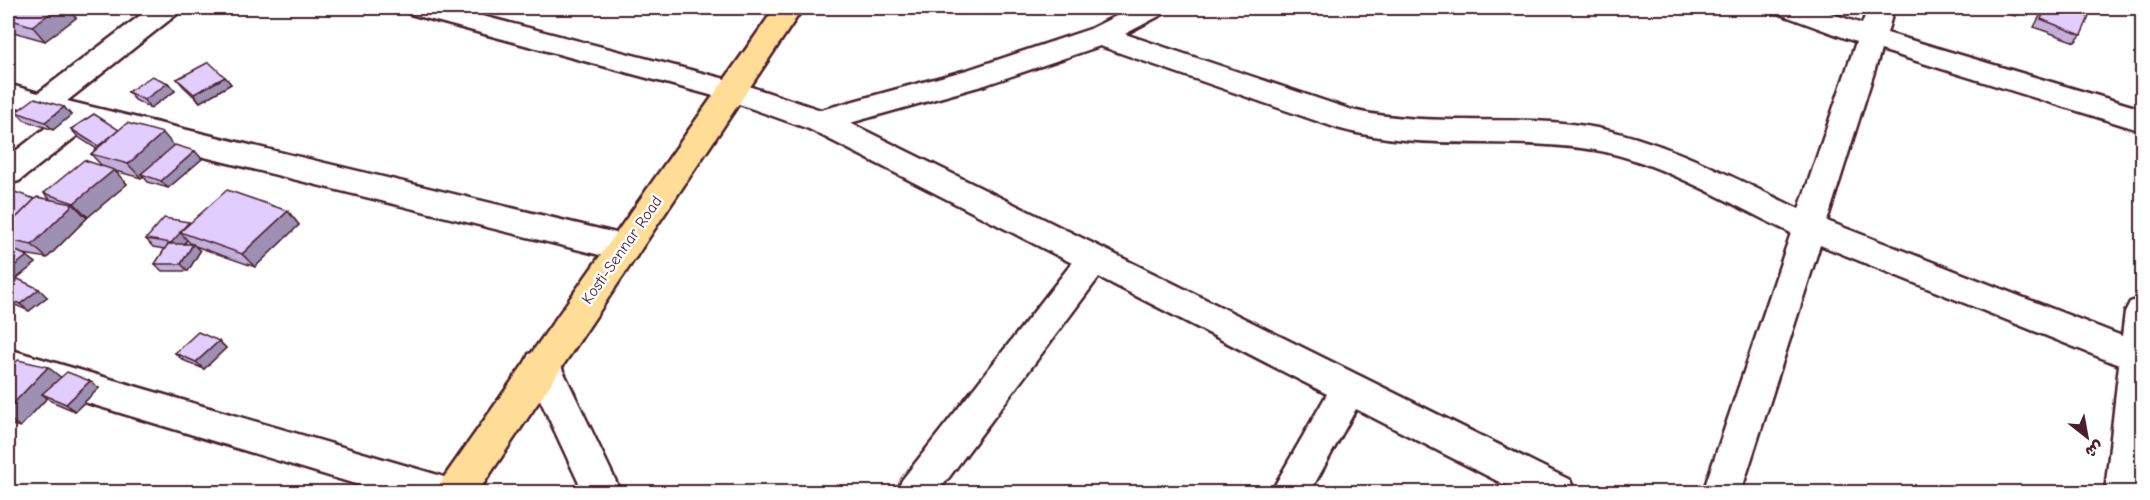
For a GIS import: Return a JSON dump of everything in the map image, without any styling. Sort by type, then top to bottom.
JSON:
[{"type":"highway","name":"Kosti-Sennar Road","points":[[456,492],[789,8]]},
{"type":"street","points":[[42,105],[167,8]]},
{"type":"street","points":[[420,8],[733,91],[820,121],[1556,492]]},
{"type":"street","points":[[820,121],[975,78],[1100,36],[1153,8]]},
{"type":"street","points":[[1790,8],[1869,37],[2142,120]]},
{"type":"street","points":[[1722,492],[1869,37],[1881,8]]},
{"type":"street","points":[[1100,36],[1348,120],[1374,126],[1432,131],[1540,132],[1597,139],[1626,147],[1667,160],[1808,227],[2138,357]]},
{"type":"street","points":[[8,94],[82,116],[624,248]]},
{"type":"street","points":[[8,173],[82,116]]},
{"type":"street","points":[[916,492],[1094,259]]},
{"type":"street","points":[[2124,492],[2142,312]]},
{"type":"street","points":[[8,364],[438,492]]},
{"type":"street","points":[[542,365],[602,492]]},
{"type":"street","points":[[1290,492],[1349,388]]},
{"type":"building","points":[[10,8],[58,8],[32,26],[8,19]]},
{"type":"building","points":[[2046,8],[2065,8],[2089,17],[2081,35],[2041,19]]},
{"type":"building","points":[[209,62],[225,77],[194,94],[177,79]]},
{"type":"building","points":[[152,76],[168,83],[144,100],[128,92]]},
{"type":"building","points":[[35,98],[64,107],[45,122],[16,112]]},
{"type":"building","points":[[94,114],[119,130],[98,146],[71,129]]},
{"type":"building","points":[[127,123],[163,133],[128,164],[91,154]]},
{"type":"building","points":[[175,145],[195,151],[161,181],[141,174]]},
{"type":"building","points":[[84,160],[114,170],[74,203],[44,193]]},
{"type":"building","points":[[227,190],[288,211],[242,254],[180,232]]},
{"type":"building","points":[[12,191],[35,199],[13,221],[8,219],[8,194]]},
{"type":"building","points":[[37,197],[73,204],[32,245],[8,240],[8,226]]},
{"type":"building","points":[[164,218],[189,222],[171,243],[146,239]]},
{"type":"building","points":[[168,244],[193,244],[181,264],[155,264]]},
{"type":"building","points":[[8,247],[27,256],[8,271]]},
{"type":"building","points":[[18,279],[39,289],[20,304],[8,298],[8,287]]},
{"type":"building","points":[[198,332],[219,341],[196,362],[175,353]]},
{"type":"building","points":[[18,360],[48,367],[8,409],[8,370]]},
{"type":"building","points":[[67,372],[90,381],[66,404],[42,394]]}]
